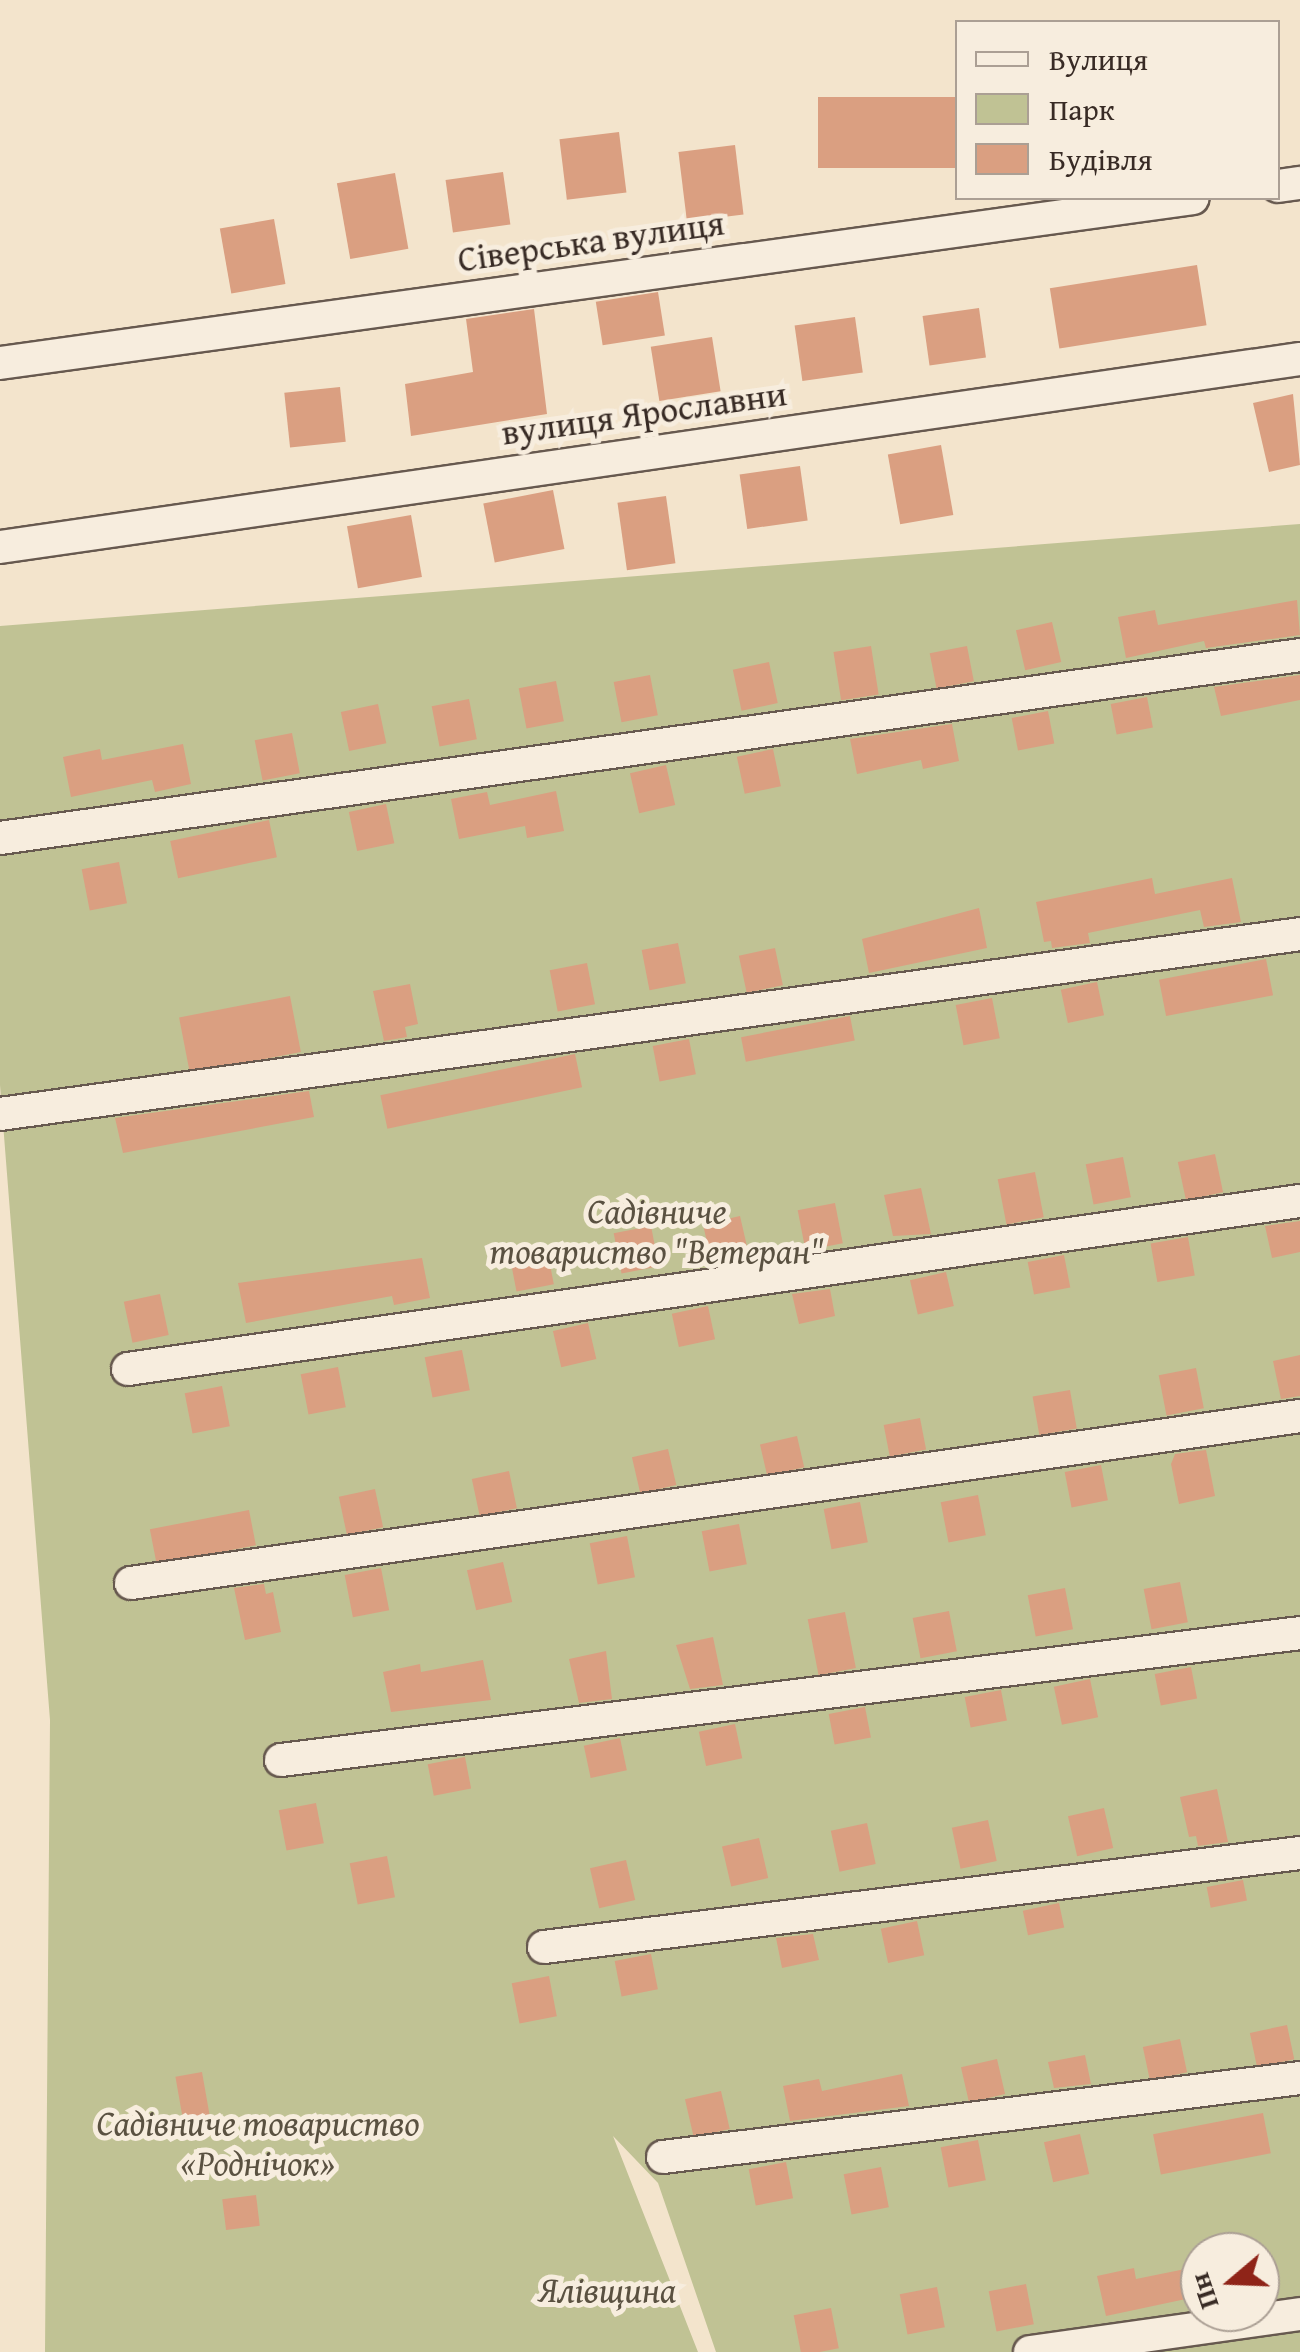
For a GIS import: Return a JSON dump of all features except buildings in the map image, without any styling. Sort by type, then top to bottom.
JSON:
[{"type":"street","name":"Сіверська вулиця","points":[[0,363],[1178,200]]},
{"type":"street","name":"вулиця Ярославни","points":[[0,547],[1300,359]]},
{"type":"street","points":[[0,838],[1300,655]]},
{"type":"street","points":[[0,1114],[1300,934]]},
{"type":"street","points":[[128,1369],[1300,1202]]},
{"type":"street","points":[[131,1583],[1300,1416]]},
{"type":"street","points":[[281,1760],[1300,1633]]},
{"type":"street","points":[[544,1948],[1300,1853]]},
{"type":"street","points":[[664,2156],[1300,2078]]},
{"type":"street","points":[[1030,2352],[1300,2314]]},
{"type":"green space","name":"Садівниче товариство \"Ветеран\"","points":[[1300,524],[1300,2352],[716,2352],[658,2183],[613,2136],[698,2352],[45,2352],[50,1720],[0,1085],[0,626]]},
{"type":"park label","name":"Садівниче товариство «Роднічок»","points":[[258,2143]]},
{"type":"park label","name":"Ялівщина","points":[[607,2290]]}]
